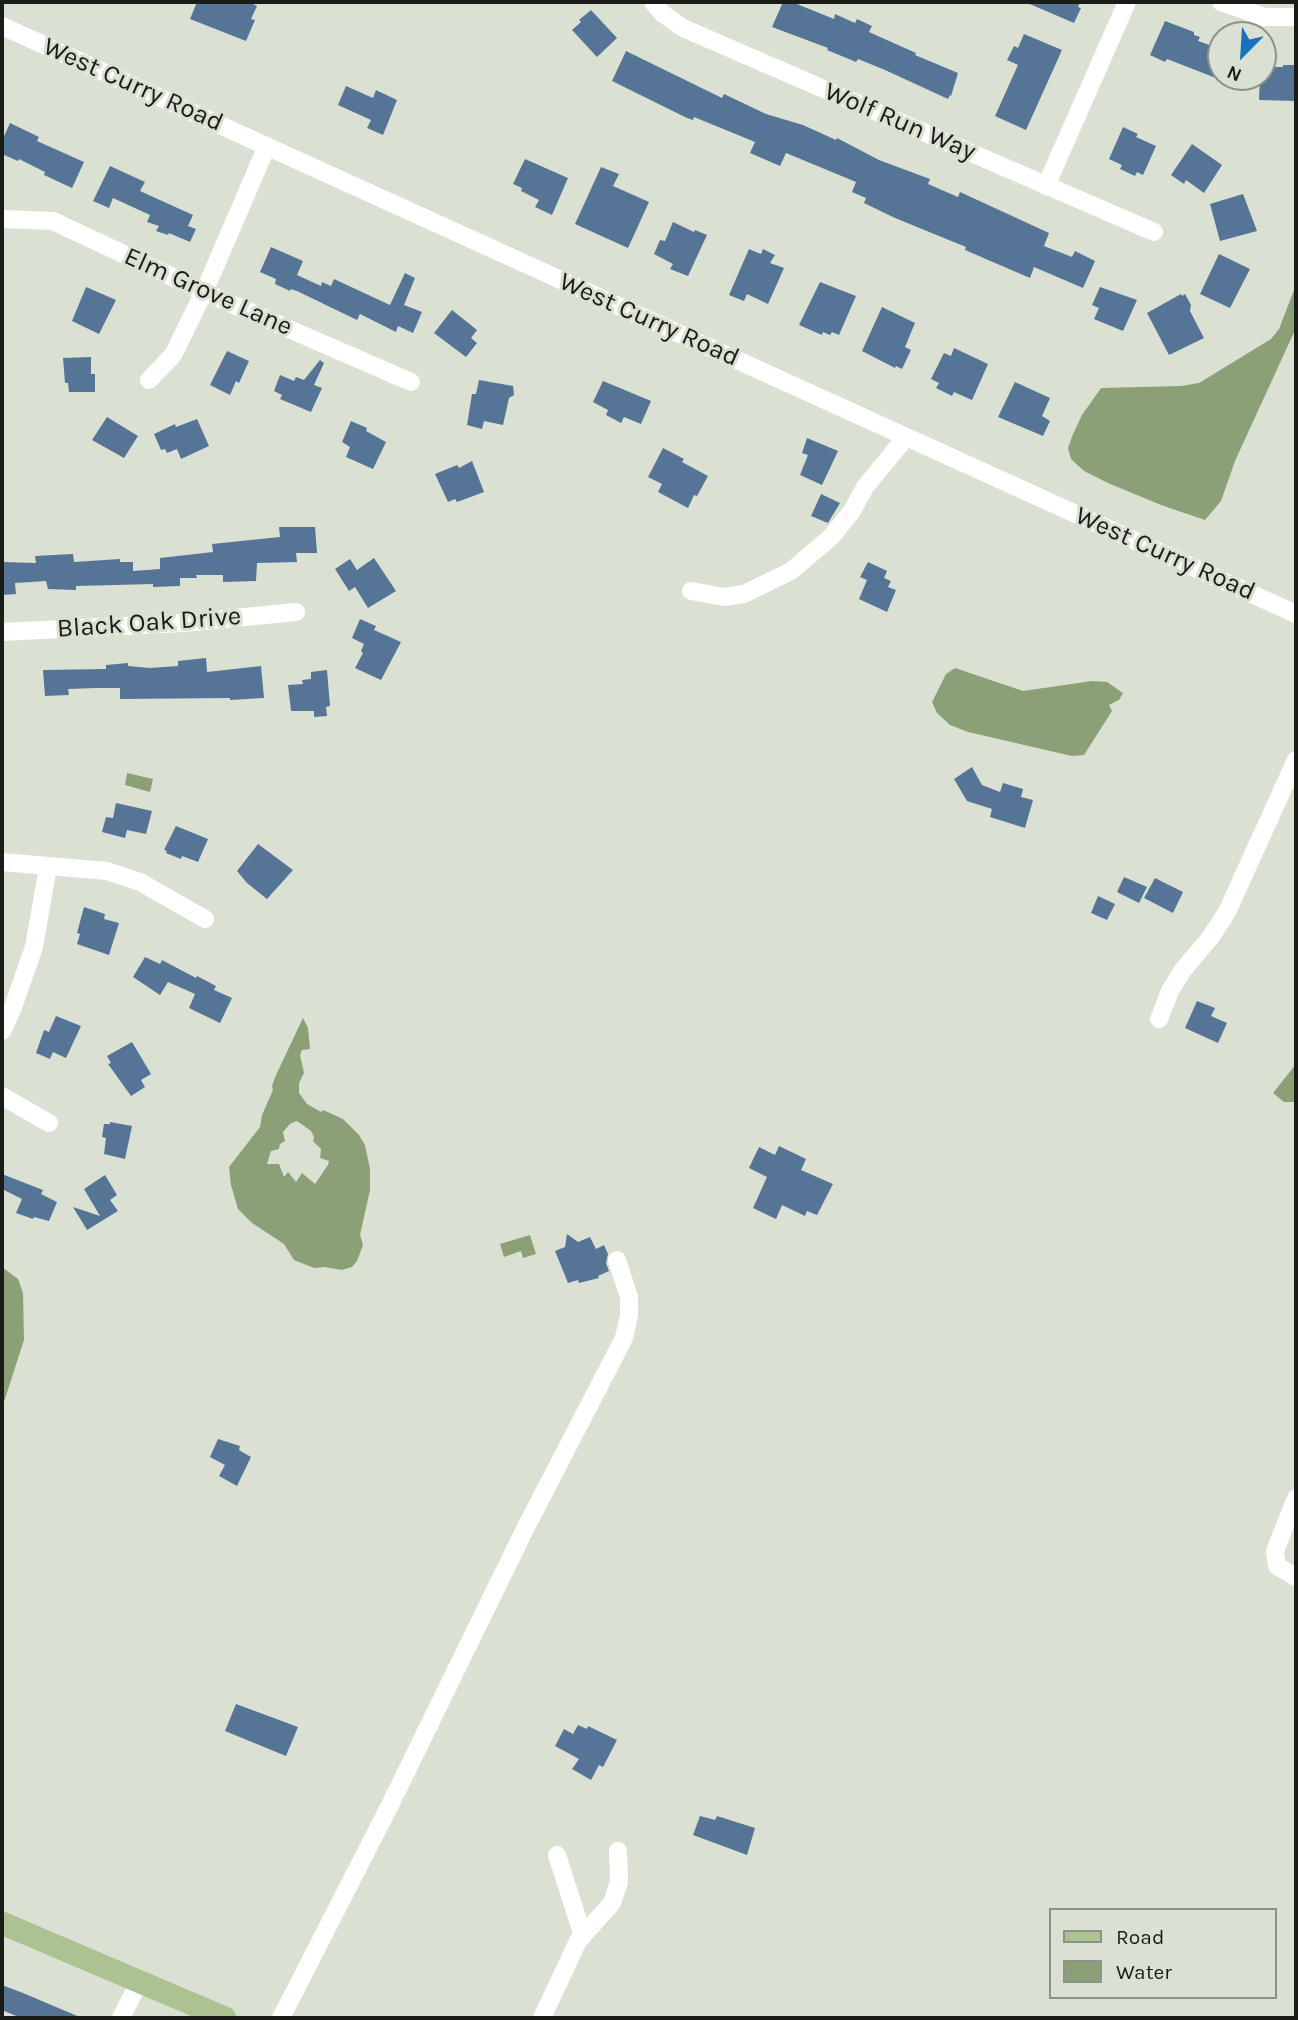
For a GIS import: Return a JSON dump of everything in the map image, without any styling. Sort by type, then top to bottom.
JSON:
[{"type":"main road","points":[[2,1923],[225,2018]]},
{"type":"street","name":"Wolf Run Way","points":[[653,2],[662,13],[683,28],[1154,232]]},
{"type":"street","points":[[1046,186],[1127,2]]},
{"type":"street","points":[[1221,2],[1264,17],[1296,17]]},
{"type":"street","name":"West Curry Road","points":[[2,26],[1296,614]]},
{"type":"street","points":[[149,380],[173,355],[204,292],[267,146]]},
{"type":"street","name":"Elm Grove Lane","points":[[2,219],[53,221],[204,292],[411,382]]},
{"type":"street","points":[[691,592],[724,597],[744,594],[791,572],[831,537],[852,511],[865,487],[906,437]]},
{"type":"street","name":"Black Oak Drive","points":[[2,632],[183,623],[296,612]]},
{"type":"street","points":[[1159,1019],[1170,991],[1227,912],[1296,760]]},
{"type":"street","points":[[2,862],[107,872],[129,878],[141,882],[205,919]]},
{"type":"street","points":[[2,1031],[34,947],[48,867]]},
{"type":"street","points":[[2,1096],[49,1123]]},
{"type":"street","points":[[281,2018],[390,1805],[525,1529],[624,1338],[629,1315],[629,1297],[618,1260]]},
{"type":"street","points":[[1296,1498],[1275,1551],[1277,1566],[1296,1577]]},
{"type":"street","points":[[542,2018],[583,1937],[612,1903],[620,1882],[618,1852]]},
{"type":"street","points":[[557,1855],[583,1937]]},
{"type":"street","points":[[121,2018],[139,1982]]},
{"type":"water","points":[[1296,285],[1296,328],[1235,461],[1221,501],[1205,520],[1108,483],[1084,471],[1071,459],[1068,448],[1073,434],[1082,415],[1101,388],[1199,383],[1271,339],[1279,329]]},
{"type":"water","points":[[955,668],[1023,691],[1092,681],[1107,682],[1123,693],[1119,700],[1109,705],[1112,711],[1084,755],[1072,756],[968,732],[950,725],[937,713],[932,702],[946,674]]},
{"type":"water","points":[[127,773],[153,779],[150,792],[125,785]]},
{"type":"water","points":[[303,1018],[308,1028],[310,1049],[302,1050],[300,1055],[304,1073],[299,1083],[299,1093],[307,1104],[343,1119],[359,1135],[365,1145],[370,1169],[370,1190],[360,1235],[363,1245],[352,1267],[342,1270],[314,1268],[294,1260],[284,1244],[252,1223],[238,1209],[229,1167],[260,1127],[276,1075]],"holes":[[[297,1121],[311,1131],[313,1141],[321,1149],[320,1158],[329,1161],[315,1184],[302,1173],[296,1182],[288,1172],[284,1177],[279,1164],[267,1164],[271,1151],[279,1149],[280,1144],[285,1141],[283,1132],[290,1124]]]},
{"type":"water","points":[[1296,1064],[1296,1102],[1284,1102],[1273,1093]]},
{"type":"water","points":[[530,1235],[536,1254],[523,1258],[521,1251],[504,1257],[500,1244]]},
{"type":"water","points":[[2,1267],[18,1279],[23,1293],[24,1340],[2,1408]]},
{"type":"building","points":[[197,2],[249,2],[257,6],[251,19],[255,20],[246,41],[190,19]]},
{"type":"building","points":[[783,2],[792,2],[834,19],[835,14],[855,23],[857,19],[872,26],[869,32],[958,73],[951,96],[948,99],[885,70],[858,59],[856,62],[827,50],[828,48],[772,27]]},
{"type":"building","points":[[1025,2],[1080,2],[1078,7],[1081,8],[1074,23]]},
{"type":"building","points":[[591,10],[617,38],[597,57],[572,30]]},
{"type":"building","points":[[1165,21],[1194,32],[1194,35],[1200,37],[1198,41],[1207,44],[1207,75],[1167,59],[1165,62],[1150,55]]},
{"type":"building","points":[[1024,34],[1062,50],[1026,130],[995,116],[1018,65],[1007,60],[1014,46],[1018,48]]},
{"type":"building","points":[[626,51],[722,98],[724,94],[766,114],[803,125],[836,140],[837,138],[879,160],[930,179],[928,184],[958,197],[960,192],[1049,233],[1044,246],[1072,257],[1075,251],[1095,261],[1083,288],[1034,267],[1030,278],[965,250],[966,247],[864,203],[866,198],[852,192],[856,182],[786,153],[780,166],[750,153],[755,142],[694,117],[693,120],[687,118],[612,81]]},
{"type":"building","points":[[1296,65],[1296,101],[1259,100],[1259,91],[1277,91],[1277,67]]},
{"type":"building","points":[[346,86],[373,98],[376,90],[397,100],[383,135],[367,128],[371,120],[338,105]]},
{"type":"building","points":[[10,123],[39,137],[37,141],[84,162],[72,188],[19,159],[18,161],[2,154],[2,141]]},
{"type":"building","points":[[1123,127],[1138,134],[1136,137],[1156,146],[1143,175],[1137,172],[1135,176],[1120,169],[1122,165],[1109,159]]},
{"type":"building","points":[[1192,144],[1222,165],[1204,193],[1186,180],[1184,184],[1171,175]]},
{"type":"building","points":[[525,159],[568,178],[552,215],[535,207],[539,200],[513,184]]},
{"type":"building","points":[[110,166],[145,182],[140,191],[193,215],[188,226],[196,229],[190,242],[156,231],[159,226],[147,222],[150,215],[113,198],[109,208],[93,201]]},
{"type":"building","points":[[601,167],[619,174],[613,186],[649,202],[628,248],[575,224]]},
{"type":"building","points":[[1243,194],[1257,231],[1220,241],[1210,204]]},
{"type":"building","points":[[673,222],[707,235],[688,276],[670,269],[673,264],[654,254],[660,240],[665,241]]},
{"type":"building","points":[[271,247],[303,261],[297,275],[321,286],[322,282],[331,286],[334,279],[390,305],[405,273],[415,278],[404,305],[422,312],[413,333],[398,326],[396,332],[360,314],[357,320],[297,291],[290,291],[275,284],[276,279],[260,272]]},
{"type":"building","points":[[749,249],[761,254],[763,249],[775,255],[770,263],[784,268],[768,304],[747,294],[744,301],[729,295]]},
{"type":"building","points":[[1219,254],[1250,269],[1230,308],[1200,294]]},
{"type":"building","points":[[820,282],[856,296],[839,335],[823,332],[822,335],[799,325]]},
{"type":"building","points":[[86,287],[116,300],[99,334],[72,321]]},
{"type":"building","points":[[1100,287],[1137,300],[1123,331],[1094,319],[1099,308],[1092,305]]},
{"type":"building","points":[[1185,294],[1191,305],[1190,311],[1204,338],[1169,355],[1147,313]]},
{"type":"building","points":[[882,307],[915,323],[905,347],[911,350],[902,369],[862,351]]},
{"type":"building","points":[[452,310],[477,330],[471,338],[477,343],[466,357],[434,333]]},
{"type":"building","points":[[954,348],[988,364],[972,400],[954,392],[952,396],[936,388],[939,383],[931,379],[944,353],[951,356]]},
{"type":"building","points":[[227,351],[249,361],[230,395],[210,385]]},
{"type":"building","points":[[91,357],[95,392],[69,392],[68,383],[65,383],[63,358]]},
{"type":"building","points":[[320,360],[324,363],[314,385],[322,388],[311,412],[280,399],[282,395],[274,391],[280,375],[294,381],[296,377],[304,380]]},
{"type":"building","points":[[479,380],[513,386],[514,395],[509,398],[503,425],[484,421],[482,429],[467,425],[472,394],[476,394]]},
{"type":"building","points":[[603,381],[651,401],[641,424],[624,417],[621,423],[606,415],[608,410],[593,402]]},
{"type":"building","points":[[1015,382],[1050,398],[1042,416],[1050,421],[1043,436],[998,417]]},
{"type":"building","points":[[107,417],[138,436],[124,458],[92,440]]},
{"type":"building","points":[[197,419],[209,446],[181,459],[177,449],[167,453],[165,449],[161,450],[154,434],[175,424],[176,427]]},
{"type":"building","points":[[351,421],[367,428],[366,431],[386,442],[373,469],[346,457],[350,447],[342,442]]},
{"type":"building","points":[[807,438],[838,451],[822,485],[800,475],[808,455],[802,453]]},
{"type":"building","points":[[663,448],[708,476],[688,508],[658,492],[662,484],[648,477]]},
{"type":"building","points":[[472,461],[484,492],[457,502],[455,499],[448,502],[435,474],[457,465],[459,468]]},
{"type":"building","points":[[821,494],[840,503],[828,523],[811,516]]},
{"type":"building","points":[[279,527],[315,527],[317,553],[296,553],[297,562],[257,563],[256,581],[223,582],[223,575],[196,575],[197,578],[180,578],[180,586],[76,586],[76,590],[48,589],[46,581],[15,583],[16,594],[2,595],[2,562],[36,563],[35,556],[73,554],[74,562],[120,559],[120,562],[133,562],[133,571],[160,569],[160,558],[213,552],[212,544],[280,537]]},
{"type":"building","points":[[374,558],[396,591],[368,608],[355,587],[349,591],[335,569],[350,559],[357,570]]},
{"type":"building","points":[[868,562],[887,571],[884,578],[891,581],[888,587],[896,590],[887,612],[859,599],[867,580],[860,577]]},
{"type":"building","points":[[360,619],[376,626],[374,630],[401,642],[381,680],[355,668],[363,653],[361,651],[364,644],[352,638]]},
{"type":"building","points":[[206,658],[207,672],[261,666],[264,698],[120,699],[120,688],[68,689],[69,695],[45,696],[43,670],[106,669],[106,665],[128,663],[128,666],[150,668],[178,666],[178,661]]},
{"type":"building","points":[[327,670],[330,706],[326,707],[327,716],[314,717],[314,711],[291,711],[288,685],[303,684],[302,680],[311,679],[311,672]]},
{"type":"building","points":[[972,767],[982,785],[1000,792],[1003,783],[1023,789],[1021,797],[1033,800],[1025,828],[990,817],[992,809],[967,801],[954,779]]},
{"type":"building","points":[[116,803],[152,811],[146,834],[127,830],[125,838],[102,832],[106,817],[113,818]]},
{"type":"building","points":[[176,826],[208,839],[198,862],[182,856],[181,859],[164,850]]},
{"type":"building","points":[[258,844],[293,870],[267,899],[237,871]]},
{"type":"building","points":[[1124,877],[1147,887],[1139,903],[1117,892]]},
{"type":"building","points":[[1155,878],[1183,892],[1173,913],[1144,898]]},
{"type":"building","points":[[1098,896],[1115,904],[1107,920],[1091,913]]},
{"type":"building","points":[[84,907],[105,914],[104,919],[119,923],[109,955],[77,944]]},
{"type":"building","points":[[145,957],[160,964],[162,960],[196,978],[197,976],[216,986],[214,990],[232,998],[220,1023],[189,1008],[195,994],[168,982],[160,995],[133,977]]},
{"type":"building","points":[[1197,1001],[1215,1008],[1211,1016],[1227,1023],[1218,1043],[1185,1028]]},
{"type":"building","points":[[56,1016],[81,1026],[66,1058],[53,1052],[50,1059],[36,1053],[44,1030],[49,1032]]},
{"type":"building","points":[[132,1042],[151,1074],[141,1080],[145,1087],[131,1096],[108,1064],[111,1063],[107,1056]]},
{"type":"building","points":[[110,1122],[132,1126],[125,1159],[104,1154],[104,1124]]},
{"type":"building","points":[[779,1146],[806,1159],[801,1170],[833,1184],[817,1215],[807,1211],[805,1216],[782,1205],[776,1219],[753,1208],[767,1177],[749,1168],[759,1147],[775,1155]]},
{"type":"building","points":[[2,1174],[43,1190],[41,1194],[57,1202],[49,1221],[16,1213],[22,1199],[2,1189]]},
{"type":"building","points":[[105,1175],[117,1195],[110,1200],[118,1211],[87,1230],[73,1207],[100,1216],[84,1189]]},
{"type":"building","points":[[567,1234],[578,1242],[590,1237],[596,1249],[604,1245],[608,1254],[606,1263],[609,1271],[598,1276],[599,1278],[568,1283],[555,1251],[565,1247]]},
{"type":"building","points":[[218,1439],[240,1446],[239,1450],[251,1457],[237,1486],[219,1476],[225,1465],[210,1457]]},
{"type":"building","points":[[236,1704],[298,1727],[286,1756],[225,1731]]},
{"type":"building","points":[[578,1725],[587,1729],[588,1726],[617,1740],[603,1767],[599,1765],[591,1780],[572,1769],[579,1759],[555,1746],[564,1729],[573,1734]]},
{"type":"building","points":[[700,1816],[715,1820],[717,1816],[755,1828],[747,1855],[693,1835]]},
{"type":"building","points":[[2,1985],[82,2018],[21,2018],[2,2010]]}]
